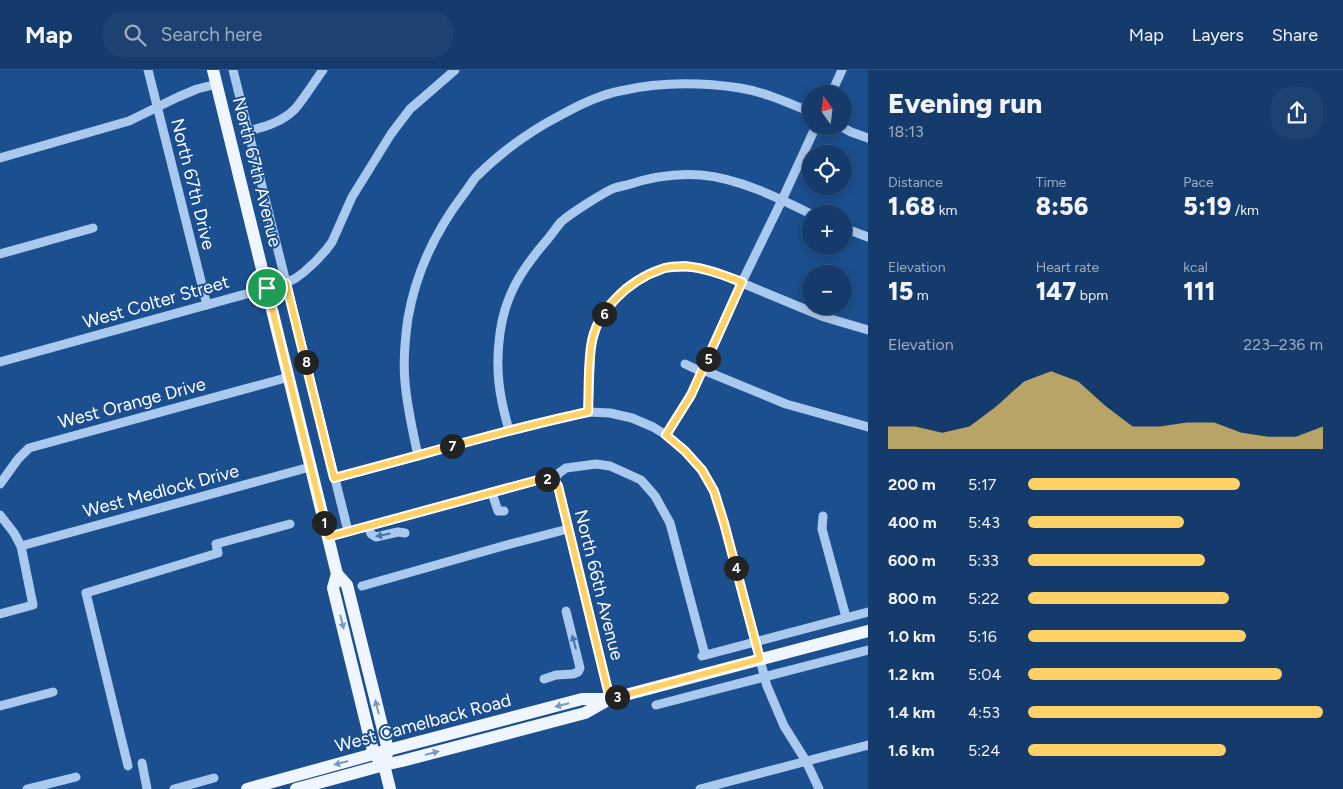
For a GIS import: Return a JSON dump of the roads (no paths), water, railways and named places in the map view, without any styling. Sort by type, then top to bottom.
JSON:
[{"type":"main road","name":"North 67th Avenue","points":[[213,70],[337,574],[346,585],[388,750],[384,765]]},
{"type":"main road","name":"North 67th Avenue","points":[[337,574],[333,588],[374,754],[384,765],[390,789]]},
{"type":"main road","name":"West Camelback Road","points":[[247,789],[582,700],[610,699],[868,631]]},
{"type":"main road","name":"West Camelback Road","points":[[296,789],[585,713],[610,699]]},
{"type":"street","name":"North 67th Drive","points":[[148,70],[207,305]]},
{"type":"street","points":[[234,70],[348,532]]},
{"type":"street","points":[[248,131],[266,127],[295,109],[323,70]]},
{"type":"street","name":"West Colter Street","points":[[0,362],[286,283],[304,272],[332,242],[352,197],[410,109],[455,70]]},
{"type":"street","points":[[835,85],[842,70]]},
{"type":"street","points":[[0,158],[129,122],[198,89],[217,84]]},
{"type":"street","points":[[418,456],[404,382],[404,361],[408,320],[418,277],[428,252],[447,216],[476,178],[498,158],[541,125],[581,104],[618,91],[677,84],[713,85],[742,88],[802,108]]},
{"type":"street","points":[[852,132],[868,138]]},
{"type":"street","points":[[666,435],[691,395],[812,135]]},
{"type":"street","points":[[508,430],[498,385],[497,364],[500,332],[510,294],[523,270],[562,222],[612,189],[648,178],[679,175],[702,175],[728,179],[802,209]]},
{"type":"street","points":[[0,254],[93,228]]},
{"type":"street","points":[[852,231],[868,237]]},
{"type":"street","points":[[588,412],[591,346],[597,325],[606,310],[626,288],[649,274],[665,268],[685,266],[718,273],[824,318],[868,330]]},
{"type":"street","points":[[684,364],[786,404],[868,427]]},
{"type":"street","name":"West Orange Drive","points":[[0,484],[18,459],[29,448],[289,377]]},
{"type":"street","points":[[334,478],[508,430],[588,412],[632,418],[666,435],[685,451],[702,470],[714,491],[772,698],[784,726],[806,761],[820,789]]},
{"type":"street","points":[[328,537],[545,478],[554,480],[566,468],[596,464],[610,466],[641,480],[655,496],[670,523],[703,656],[868,612]]},
{"type":"street","name":"West Medlock Drive","points":[[21,546],[310,467]]},
{"type":"street","name":"North 66th Avenue","points":[[554,480],[558,486],[610,699]]},
{"type":"street","points":[[492,493],[497,512]]},
{"type":"street","points":[[0,515],[21,546],[34,605],[0,614]]},
{"type":"street","points":[[823,516],[822,529],[846,617]]},
{"type":"street","points":[[142,789],[86,593],[218,553],[216,544],[290,524]]},
{"type":"street","points":[[368,526],[371,534],[376,537],[405,532]]},
{"type":"street","points":[[362,586],[493,548],[568,529]]},
{"type":"street","points":[[544,679],[556,675],[573,674],[578,672],[580,668],[566,611]]},
{"type":"street","points":[[656,705],[868,650]]},
{"type":"street","points":[[0,706],[53,692]]},
{"type":"street","points":[[700,789],[719,787],[868,745]]},
{"type":"street","points":[[135,765],[147,789]]},
{"type":"street","points":[[27,789],[76,777]]},
{"type":"street","points":[[174,789],[214,778]]}]
